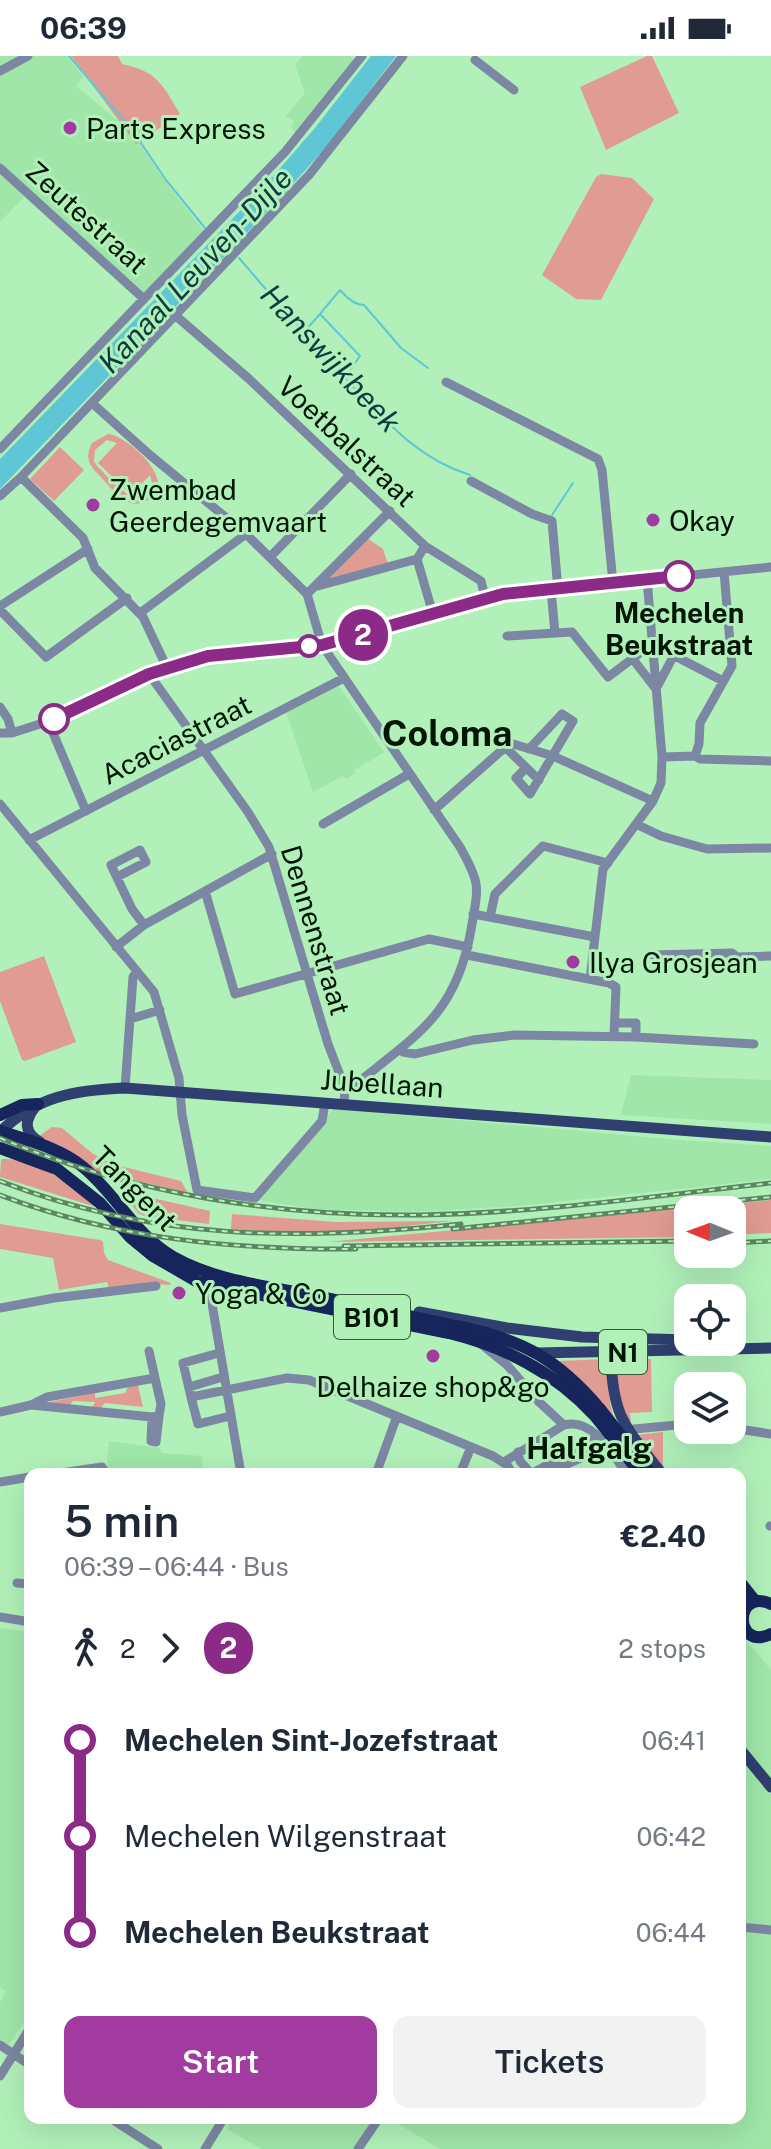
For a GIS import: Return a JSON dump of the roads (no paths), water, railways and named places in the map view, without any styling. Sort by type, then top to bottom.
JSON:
[{"type":"highway","points":[[0,1115],[22,1105],[43,1102]]},
{"type":"highway","name":"Tangent","points":[[0,1131],[45,1145],[84,1168],[152,1241],[190,1272]]},
{"type":"highway","name":"Tangent","points":[[0,1148],[54,1167],[100,1203],[141,1247],[190,1272]]},
{"type":"highway","name":"B101","points":[[190,1272],[497,1335],[531,1349],[561,1368],[646,1468]]},
{"type":"highway","name":"B101","points":[[190,1272],[209,1285],[481,1344],[530,1365],[596,1411],[636,1468]]},
{"type":"highway","points":[[747,1604],[771,1604]]},
{"type":"highway","points":[[746,1634],[769,1638]]},
{"type":"main road","name":"Jubellaan","points":[[0,1131],[43,1102],[84,1091],[125,1088],[771,1137]]},
{"type":"main road","points":[[43,1102],[30,1114],[27,1126],[30,1136],[45,1145]]},
{"type":"main road","points":[[0,1157],[23,1157]]},
{"type":"main road","name":"B101","points":[[231,1278],[325,1292]]},
{"type":"main road","name":"N1","points":[[325,1292],[519,1330],[582,1337],[674,1340]]},
{"type":"main road","points":[[514,1348],[522,1346],[525,1341],[519,1330]]},
{"type":"main road","points":[[582,1337],[539,1337],[533,1345],[536,1353],[596,1411]]},
{"type":"main road","name":"N1","points":[[481,1344],[536,1353],[674,1348]]},
{"type":"main road","name":"N1","points":[[746,1346],[771,1346]]},
{"type":"main road","points":[[619,1352],[611,1359],[618,1412],[623,1424],[657,1468]]},
{"type":"main road","points":[[746,1756],[771,1787]]},
{"type":"street","points":[[0,71],[28,56]]},
{"type":"street","points":[[0,449],[285,152],[362,56]]},
{"type":"street","points":[[0,496],[176,316],[336,145],[403,56]]},
{"type":"street","points":[[475,57],[514,90]]},
{"type":"street","name":"Zeutestraat","points":[[0,168],[144,299]]},
{"type":"street","name":"Voetbalstraat","points":[[176,316],[248,378],[425,546],[481,581],[485,597]]},
{"type":"street","points":[[446,382],[598,459],[602,470],[613,583]]},
{"type":"street","points":[[92,403],[311,590],[322,645],[477,876],[467,951],[455,987],[421,1031],[356,1084],[345,1088],[344,1104]]},
{"type":"street","points":[[270,557],[351,474]]},
{"type":"street","points":[[21,477],[83,538],[95,568],[140,613],[167,668]]},
{"type":"street","points":[[471,481],[521,509],[552,521],[555,633]]},
{"type":"street","points":[[311,590],[390,511]]},
{"type":"street","points":[[140,613],[246,534]]},
{"type":"street","points":[[311,590],[417,559],[425,546]]},
{"type":"street","points":[[88,549],[0,608],[46,657],[127,598]]},
{"type":"street","points":[[417,559],[433,614]]},
{"type":"street","points":[[0,733],[12,733],[48,721],[149,674],[223,653],[322,645],[485,597],[520,591],[771,567]]},
{"type":"street","points":[[695,756],[700,723],[732,666],[724,572]]},
{"type":"street","points":[[590,979],[603,869],[638,825],[661,783],[662,757],[647,579]]},
{"type":"street","points":[[507,636],[572,632],[608,677],[652,644]]},
{"type":"street","points":[[652,644],[723,681]]},
{"type":"street","points":[[656,689],[674,655]]},
{"type":"street","points":[[632,658],[656,689]]},
{"type":"street","name":"Dennenstraat","points":[[149,674],[248,812],[272,854],[328,1044],[345,1088]]},
{"type":"street","name":"Acaciastraat","points":[[29,840],[344,678]]},
{"type":"street","points":[[0,707],[12,733]]},
{"type":"street","points":[[526,768],[516,778],[530,794],[573,721],[562,714],[529,749]]},
{"type":"street","points":[[48,721],[86,811]]},
{"type":"street","points":[[434,810],[510,743],[553,756],[653,801]]},
{"type":"street","points":[[505,747],[539,780]]},
{"type":"street","points":[[662,757],[771,761]]},
{"type":"street","points":[[323,824],[409,774]]},
{"type":"street","points":[[0,804],[154,992],[179,1078],[193,1182],[197,1190],[255,1198],[322,1121],[325,1103]]},
{"type":"street","points":[[638,825],[661,836],[707,849],[771,848]]},
{"type":"street","points":[[490,917],[495,894],[543,846],[608,863]]},
{"type":"street","points":[[116,947],[144,925],[272,854]]},
{"type":"street","points":[[117,877],[132,909],[144,925]]},
{"type":"street","points":[[205,891],[235,994],[429,939],[616,987],[614,1036]]},
{"type":"street","points":[[473,914],[595,937]]},
{"type":"street","points":[[653,955],[732,953],[737,957],[771,956]]},
{"type":"street","points":[[125,1088],[133,977],[137,971]]},
{"type":"street","points":[[130,1019],[160,1010]]},
{"type":"street","points":[[615,1023],[636,1023],[636,1037]]},
{"type":"street","points":[[401,1048],[403,1052],[415,1054],[473,1040],[515,1035],[614,1036],[754,1044]]},
{"type":"street","points":[[0,1308],[156,1286]]},
{"type":"street","points":[[211,1298],[240,1468]]},
{"type":"street","points":[[481,1344],[507,1365],[564,1425]]},
{"type":"street","points":[[31,1405],[156,1416],[161,1404],[149,1351]]},
{"type":"street","points":[[219,1353],[183,1363],[198,1424],[230,1416]]},
{"type":"street","points":[[189,1387],[223,1377]]},
{"type":"street","points":[[0,1412],[31,1405],[47,1397],[155,1378]]},
{"type":"street","points":[[191,1397],[287,1378],[309,1380],[471,1447],[504,1462],[508,1468]]},
{"type":"street","points":[[378,1468],[397,1416]]},
{"type":"street","points":[[504,1462],[564,1425],[573,1423],[587,1427],[622,1468]]},
{"type":"street","points":[[634,1429],[674,1425]]},
{"type":"street","points":[[746,1430],[771,1434]]},
{"type":"street","points":[[548,1468],[595,1439]]},
{"type":"street","points":[[462,1468],[471,1447]]},
{"type":"street","points":[[550,1468],[606,1447]]},
{"type":"street","points":[[518,1452],[524,1468]]},
{"type":"street","points":[[0,1482],[24,1478]]},
{"type":"street","points":[[17,1583],[24,1584]]},
{"type":"street","points":[[0,1617],[24,1621]]},
{"type":"street","points":[[746,1928],[771,1930]]},
{"type":"street","points":[[0,2076],[24,2037]]},
{"type":"street","points":[[0,2045],[24,2061]]},
{"type":"street","points":[[119,2124],[158,2149]]},
{"type":"street","points":[[205,2149],[220,2124]]},
{"type":"street","points":[[358,2149],[375,2124]]},
{"type":"water","name":"Kanaal Leuven-Dijle","points":[[371,56],[396,56],[332,140],[286,192],[0,489],[0,459],[267,183]]},
{"type":"waterway","name":"Hanswijkbeek","points":[[69,56],[133,131],[166,180],[205,228]]},
{"type":"waterway","name":"Hanswijkbeek","points":[[239,258],[314,345],[399,433],[432,458],[470,475]]},
{"type":"waterway","points":[[320,314],[340,290],[354,302],[364,305],[401,348],[428,368]]},
{"type":"waterway","points":[[303,333],[320,314],[360,356],[345,377]]},
{"type":"waterway","name":"Hanswijkbeek","points":[[552,515],[573,483]]},
{"type":"railway","points":[[0,1138],[101,1174],[154,1188],[313,1212],[421,1215],[509,1211],[771,1183]]},
{"type":"railway","points":[[0,1181],[58,1201],[114,1215],[228,1231],[342,1233],[461,1224]]},
{"type":"railway","points":[[0,1195],[87,1222],[175,1239],[265,1247],[356,1249]]},
{"type":"railway","points":[[453,1229],[771,1197]]},
{"type":"railway","points":[[344,1246],[674,1241]]},
{"type":"railway","points":[[746,1242],[771,1241]]},
{"type":"place","name":"Parts Express","points":[[70,128]]},
{"type":"place","name":"Zwembad Geerdegemvaart","points":[[93,505]]},
{"type":"place","name":"Okay","points":[[653,520]]},
{"type":"place","name":"Mechelen Beukstraat","points":[[679,576]]},
{"type":"place","name":"Ilya Grosjean","points":[[573,962]]},
{"type":"place","name":"Yoga & Co","points":[[179,1293]]},
{"type":"place","name":"Delhaize shop&go","points":[[433,1356]]},
{"type":"district","name":"Coloma","points":[[447,733]]},
{"type":"district","name":"Halfgalg","points":[[589,1448]]}]
